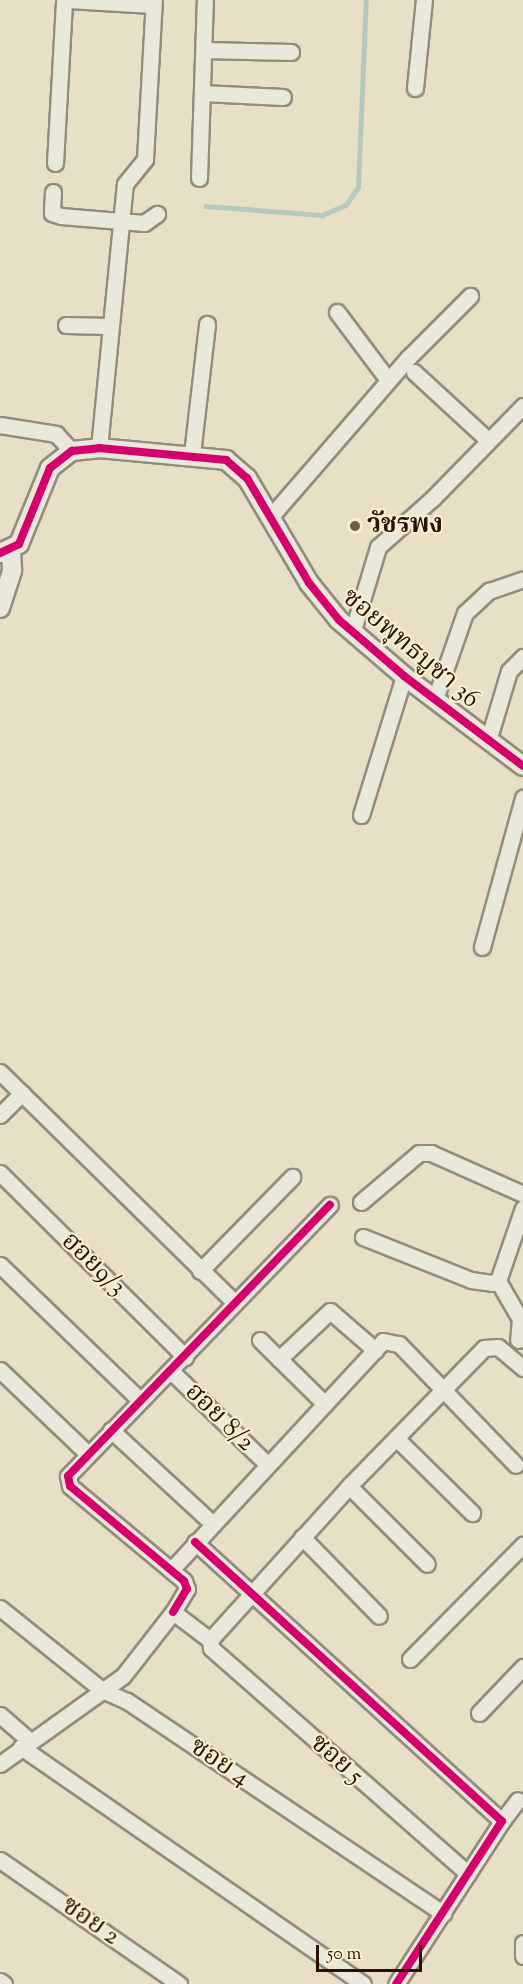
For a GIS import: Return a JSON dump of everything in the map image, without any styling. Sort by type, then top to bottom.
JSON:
[{"type":"street","points":[[56,163],[66,0],[153,3],[145,159],[125,184],[119,221],[99,448]]},
{"type":"street","points":[[199,178],[205,0]]},
{"type":"street","points":[[416,88],[424,0]]},
{"type":"street","points":[[204,50],[291,52]]},
{"type":"street","points":[[202,93],[283,97]]},
{"type":"street","points":[[53,192],[52,213],[144,223],[157,214]]},
{"type":"street","points":[[272,515],[388,380],[470,296]]},
{"type":"street","points":[[337,312],[388,380]]},
{"type":"street","points":[[192,454],[207,324]]},
{"type":"street","points":[[66,325],[110,326]]},
{"type":"street","points":[[414,372],[488,440]]},
{"type":"street","points":[[353,630],[378,546],[523,406]]},
{"type":"street","points":[[0,425],[56,434],[72,451],[50,468],[26,532],[6,552],[12,570],[0,608]]},
{"type":"street","name":"ซอยพุทธบูชา 36","points":[[72,451],[99,448],[192,454],[238,466],[272,515],[309,583],[353,630],[404,676],[523,766]]},
{"type":"street","points":[[435,699],[465,613],[489,591],[523,579]]},
{"type":"street","points":[[488,741],[509,671],[523,657]]},
{"type":"street","points":[[361,815],[404,676]]},
{"type":"street","points":[[482,947],[523,798]]},
{"type":"street","points":[[0,1072],[234,1302]]},
{"type":"street","points":[[0,1115],[22,1093]]},
{"type":"street","points":[[362,1202],[419,1153],[432,1153],[523,1194]]},
{"type":"street","name":"ฮอย9/3","points":[[0,1173],[185,1357]]},
{"type":"street","points":[[200,1271],[292,1178]]},
{"type":"street","points":[[0,1764],[25,1743],[123,1676],[173,1612],[187,1588],[171,1570],[70,1486],[72,1470],[140,1400],[172,1372],[234,1302],[330,1205]]},
{"type":"street","points":[[518,1340],[520,1319],[498,1281],[523,1208]]},
{"type":"street","points":[[363,1237],[471,1280],[498,1281]]},
{"type":"street","points":[[0,1265],[140,1400]]},
{"type":"street","points":[[279,1359],[330,1311],[375,1350]]},
{"type":"street","points":[[260,1340],[325,1404]]},
{"type":"street","points":[[171,1570],[383,1341],[399,1344],[516,1465]]},
{"type":"street","points":[[210,1640],[251,1592],[443,1388],[492,1346],[523,1368]]},
{"type":"street","points":[[0,1370],[88,1454]]},
{"type":"street","name":"ฮอย 8/2","points":[[172,1372],[267,1464]]},
{"type":"street","points":[[111,1430],[213,1524]]},
{"type":"street","points":[[396,1438],[472,1513]]},
{"type":"street","points":[[350,1486],[427,1564]]},
{"type":"street","points":[[302,1537],[379,1616]]},
{"type":"street","points":[[195,1542],[502,1821]]},
{"type":"street","points":[[410,1659],[523,1545]]},
{"type":"street","name":"ซอย 4","points":[[0,1608],[102,1690],[127,1701],[443,1913]]},
{"type":"street","name":"ซอย 5","points":[[173,1612],[210,1640],[220,1656],[468,1874]]},
{"type":"street","points":[[479,1713],[523,1667]]},
{"type":"street","points":[[0,1715],[25,1743],[363,1984]]},
{"type":"street","points":[[396,1984],[518,1800]]},
{"type":"street","name":"ซอย 2","points":[[0,1860],[179,1984]]},
{"type":"street","points":[[523,1943],[523,1956]]},
{"type":"street","points":[[0,1981],[4,1984]]},
{"type":"waterway","points":[[206,206],[322,215],[346,205],[358,187],[366,0]]},
{"type":"cycle path","points":[[0,553],[19,544],[50,468],[72,451],[99,448],[226,460],[247,478],[309,583],[339,620],[404,676],[523,766]]},
{"type":"cycle path","points":[[173,1612],[187,1589],[184,1581],[70,1486],[68,1476],[330,1205]]},
{"type":"cycle path","points":[[195,1542],[502,1821],[396,1984]]},
{"type":"place","name":"วัชรพง","points":[[355,526]]}]
